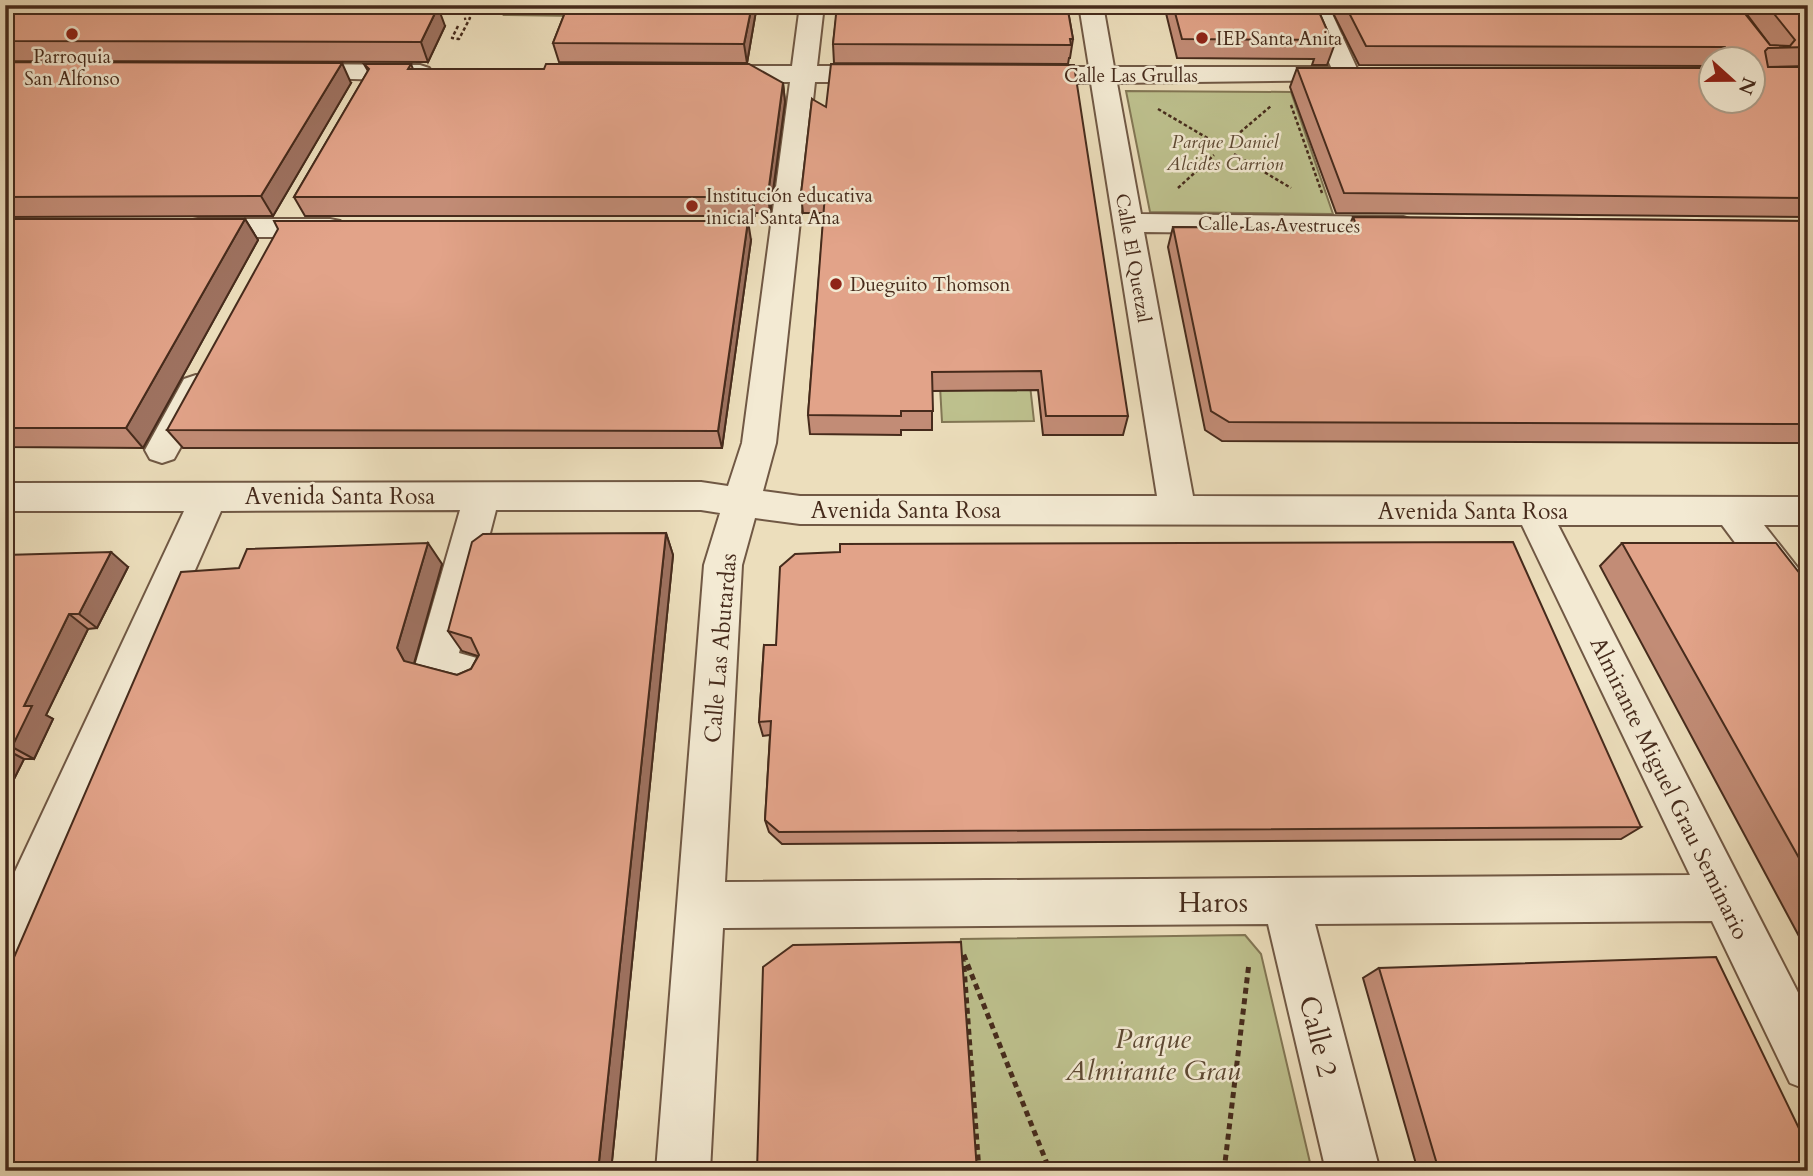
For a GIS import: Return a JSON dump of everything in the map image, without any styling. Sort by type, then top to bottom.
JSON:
[{"type":"street","name":"Calle Las Abutardas","points":[[683,1171],[723,565],[759,443],[770,228],[803,74],[812,5]]},
{"type":"street","name":"Calle El Quetzal","points":[[1091,5],[1177,510]]},
{"type":"street","points":[[1316,5],[1347,75]]},
{"type":"street","points":[[271,72],[438,73]]},
{"type":"street","points":[[689,74],[909,74]]},
{"type":"street","name":"Calle Las Grullas","points":[[992,74],[1374,76]]},
{"type":"street","name":"Calle Las Avestruces","points":[[1128,223],[1431,226]]},
{"type":"street","points":[[172,228],[352,228]]},
{"type":"street","points":[[162,450],[207,366]]},
{"type":"street","points":[[470,673],[435,666],[482,496]]},
{"type":"street","name":"Avenida Santa Rosa","points":[[5,497],[701,496],[742,499],[800,510],[1808,511]]},
{"type":"street","points":[[5,946],[19,886],[209,497]]},
{"type":"street","name":"Almirante Miguel Grau Seminario","points":[[1533,511],[1808,1065]]},
{"type":"street","points":[[1732,511],[1808,610]]},
{"type":"street","name":"Haros","points":[[701,905],[1725,898]]},
{"type":"street","name":"Calle 2","points":[[1286,902],[1353,1171]]},
{"type":"path","points":[[458,26],[452,38],[459,38],[470,19],[464,19]]},
{"type":"path","points":[[1287,93],[1324,197]]},
{"type":"path","points":[[1231,140],[1278,101]]},
{"type":"path","points":[[1153,106],[1209,139]]},
{"type":"path","points":[[1234,154],[1293,189]]},
{"type":"path","points":[[1174,191],[1214,155]]},
{"type":"path","points":[[1224,1171],[1250,951]]},
{"type":"path","points":[[979,1171],[963,953],[1050,1171]]},
{"type":"green space","points":[[509,5],[652,5],[649,17],[504,15]]},
{"type":"green space","name":"Parque Daniel Alcides Carrion","points":[[1126,91],[1291,92],[1333,214],[1150,212]]},
{"type":"green space","points":[[1030,385],[1034,421],[942,422],[940,386]]},
{"type":"green space","name":"Parque Almirante Grau","points":[[1245,935],[1261,954],[1312,1171],[974,1171],[959,956],[961,939]]},
{"type":"building","points":[[5,5],[438,7],[421,42],[5,41]]},
{"type":"building","points":[[568,5],[752,5],[744,44],[553,43]]},
{"type":"building","points":[[837,5],[1067,5],[1073,39],[1070,39],[1071,45],[833,44]]},
{"type":"building","points":[[1173,5],[1316,5],[1334,46],[1319,46],[1325,40],[1182,39]]},
{"type":"building","points":[[1345,5],[1738,5],[1770,45],[1790,46],[1795,40],[1767,5],[1808,5],[1808,47],[1366,46]]},
{"type":"building","points":[[5,62],[342,63],[261,196],[5,197]]},
{"type":"building","points":[[364,64],[411,64],[408,69],[544,69],[546,64],[749,64],[783,83],[768,194],[752,194],[752,197],[294,197],[369,69]]},
{"type":"building","points":[[831,64],[1074,65],[1128,416],[1046,416],[1041,371],[932,372],[933,411],[901,411],[901,416],[808,415],[825,194],[801,194],[812,99],[826,107]]},
{"type":"building","points":[[1768,67],[1808,67],[1808,198],[1344,193],[1297,68],[1698,68],[1698,116],[1768,116]]},
{"type":"building","points":[[1353,217],[1808,221],[1808,424],[1229,422],[1211,411],[1173,227],[1358,229]]},
{"type":"building","points":[[5,219],[245,219],[126,428],[5,428]]},
{"type":"building","points":[[274,221],[748,221],[718,431],[167,430],[278,229]]},
{"type":"building","points":[[666,533],[598,1171],[5,1171],[5,978],[181,572],[239,568],[247,549],[428,543],[397,648],[404,661],[457,675],[471,669],[479,655],[471,638],[448,631],[472,542],[483,534]]},
{"type":"building","points":[[1513,542],[1641,827],[779,832],[765,820],[771,721],[759,722],[764,645],[776,645],[780,567],[795,554],[840,552],[840,544]]},
{"type":"building","points":[[1622,543],[1776,543],[1808,584],[1808,874]]},
{"type":"building","points":[[111,552],[79,614],[69,614],[24,706],[32,706],[12,747],[5,747],[5,555]]},
{"type":"building","points":[[961,942],[977,1171],[757,1171],[763,967],[793,945]]},
{"type":"building","points":[[1716,957],[1808,1147],[1808,1171],[1439,1171],[1379,968]]},
{"type":"place","name":"Parroquia San Alfonso","points":[[72,34]]},
{"type":"place","name":"IEP Santa Anita","points":[[1202,38]]},
{"type":"place","name":"Institución educativa inicial Santa Ana","points":[[692,206]]},
{"type":"place","name":"Dueguito Thomson","points":[[836,284]]}]
